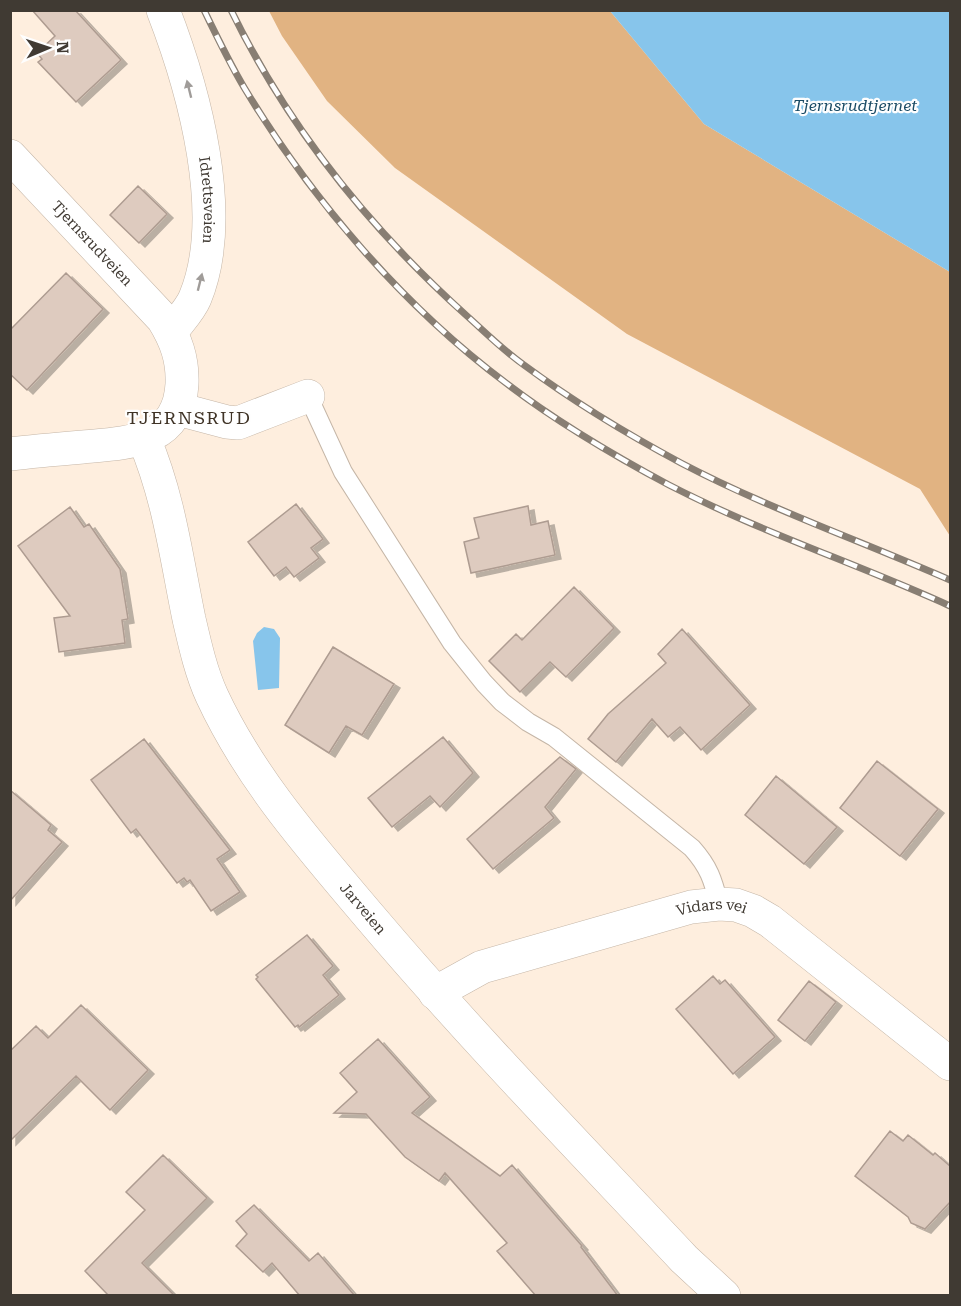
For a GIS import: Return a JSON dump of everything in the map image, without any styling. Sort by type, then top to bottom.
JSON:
[{"type":"street","name":"Idrettsveien","points":[[163,10],[179,52],[198,126],[208,190],[207,243],[200,284],[195,300],[171,332]]},
{"type":"street","name":"Tjernsrudveien","points":[[10,156],[154,308],[171,332]]},
{"type":"street","points":[[10,454],[124,444],[144,439],[168,423],[178,409],[182,392],[182,363],[171,332]]},
{"type":"street","points":[[178,409],[238,423],[308,396]]},
{"type":"street","name":"Jarveien","points":[[144,439],[164,493],[196,651],[210,693],[254,772],[285,815],[435,993],[684,1259],[724,1296]]},
{"type":"street","name":"Vidars vei","points":[[435,993],[482,967],[691,907],[719,903],[736,905],[753,911],[770,921],[951,1064]]},
{"type":"lane","points":[[308,396],[343,471],[368,514],[453,643],[484,683],[502,702],[528,722],[554,736],[692,848],[704,861],[712,878],[719,903]]},
{"type":"shaded area","points":[[269,11],[610,11],[704,124],[950,272],[950,536],[920,489],[627,334],[395,168],[327,101],[282,36]]},
{"type":"water","name":"Tjernsrudtjernet","points":[[610,11],[950,11],[950,272],[704,124]]},
{"type":"water","points":[[264,627],[274,629],[280,638],[279,688],[258,690],[253,641]]},
{"type":"building","points":[[32,10],[75,10],[121,60],[76,102],[38,62],[42,59],[37,53],[55,36]]},
{"type":"building","points":[[138,186],[167,214],[139,243],[110,215]]},
{"type":"building","points":[[66,273],[103,309],[27,390],[10,374],[10,330]]},
{"type":"building","points":[[296,504],[323,539],[311,548],[319,558],[294,577],[286,567],[274,576],[248,542]]},
{"type":"building","points":[[528,506],[531,525],[548,521],[555,555],[471,573],[464,542],[479,538],[474,518]]},
{"type":"building","points":[[70,507],[84,527],[89,524],[120,569],[128,619],[122,620],[125,643],[59,652],[54,618],[70,616],[18,546]]},
{"type":"building","points":[[574,587],[614,628],[566,677],[550,662],[520,692],[489,661],[516,634],[522,640]]},
{"type":"building","points":[[682,629],[750,705],[701,750],[680,727],[668,737],[652,719],[616,762],[588,739],[608,714],[666,663],[658,654]]},
{"type":"building","points":[[333,647],[394,684],[362,735],[346,726],[329,753],[285,725]]},
{"type":"building","points":[[443,737],[473,773],[440,807],[430,796],[392,827],[368,798]]},
{"type":"building","points":[[144,739],[230,850],[217,859],[240,892],[211,911],[190,880],[187,882],[184,878],[177,883],[136,829],[131,833],[91,780]]},
{"type":"building","points":[[560,757],[576,769],[545,807],[554,818],[493,869],[467,839]]},
{"type":"building","points":[[877,761],[938,809],[900,856],[840,808]]},
{"type":"building","points":[[776,776],[837,827],[804,864],[745,815]]},
{"type":"building","points":[[10,790],[51,825],[48,830],[62,842],[10,901]]},
{"type":"building","points":[[307,935],[333,966],[323,975],[339,995],[299,1027],[298,1025],[295,1027],[256,979],[258,977],[256,975]]},
{"type":"building","points":[[713,976],[720,984],[725,980],[775,1037],[733,1074],[676,1009]]},
{"type":"building","points":[[809,981],[836,1002],[805,1041],[778,1020]]},
{"type":"building","points":[[81,1005],[148,1070],[110,1110],[76,1076],[10,1141],[10,1051],[36,1026],[48,1038]]},
{"type":"building","points":[[378,1039],[430,1097],[412,1113],[500,1176],[512,1165],[582,1246],[618,1296],[536,1296],[497,1251],[507,1243],[445,1173],[439,1181],[405,1157],[366,1114],[334,1113],[357,1092],[340,1073]]},
{"type":"building","points":[[890,1131],[903,1141],[908,1135],[951,1167],[951,1201],[925,1229],[911,1223],[908,1217],[855,1176]]},
{"type":"building","points":[[163,1155],[207,1198],[142,1263],[175,1296],[109,1296],[85,1271],[145,1210],[126,1192]]},
{"type":"building","points":[[254,1205],[309,1261],[318,1253],[355,1296],[300,1296],[272,1263],[263,1272],[236,1246],[247,1234],[236,1221]]},
{"type":"railway","points":[[204,10],[245,89],[271,130],[330,210],[396,285],[468,353],[565,425],[669,485],[738,518],[950,606]]},
{"type":"railway","points":[[231,10],[278,95],[334,175],[365,212],[432,283],[509,354],[581,405],[681,463],[780,510],[950,580]]},
{"type":"district","name":"TJERNSRUD","points":[[189,417]]}]
